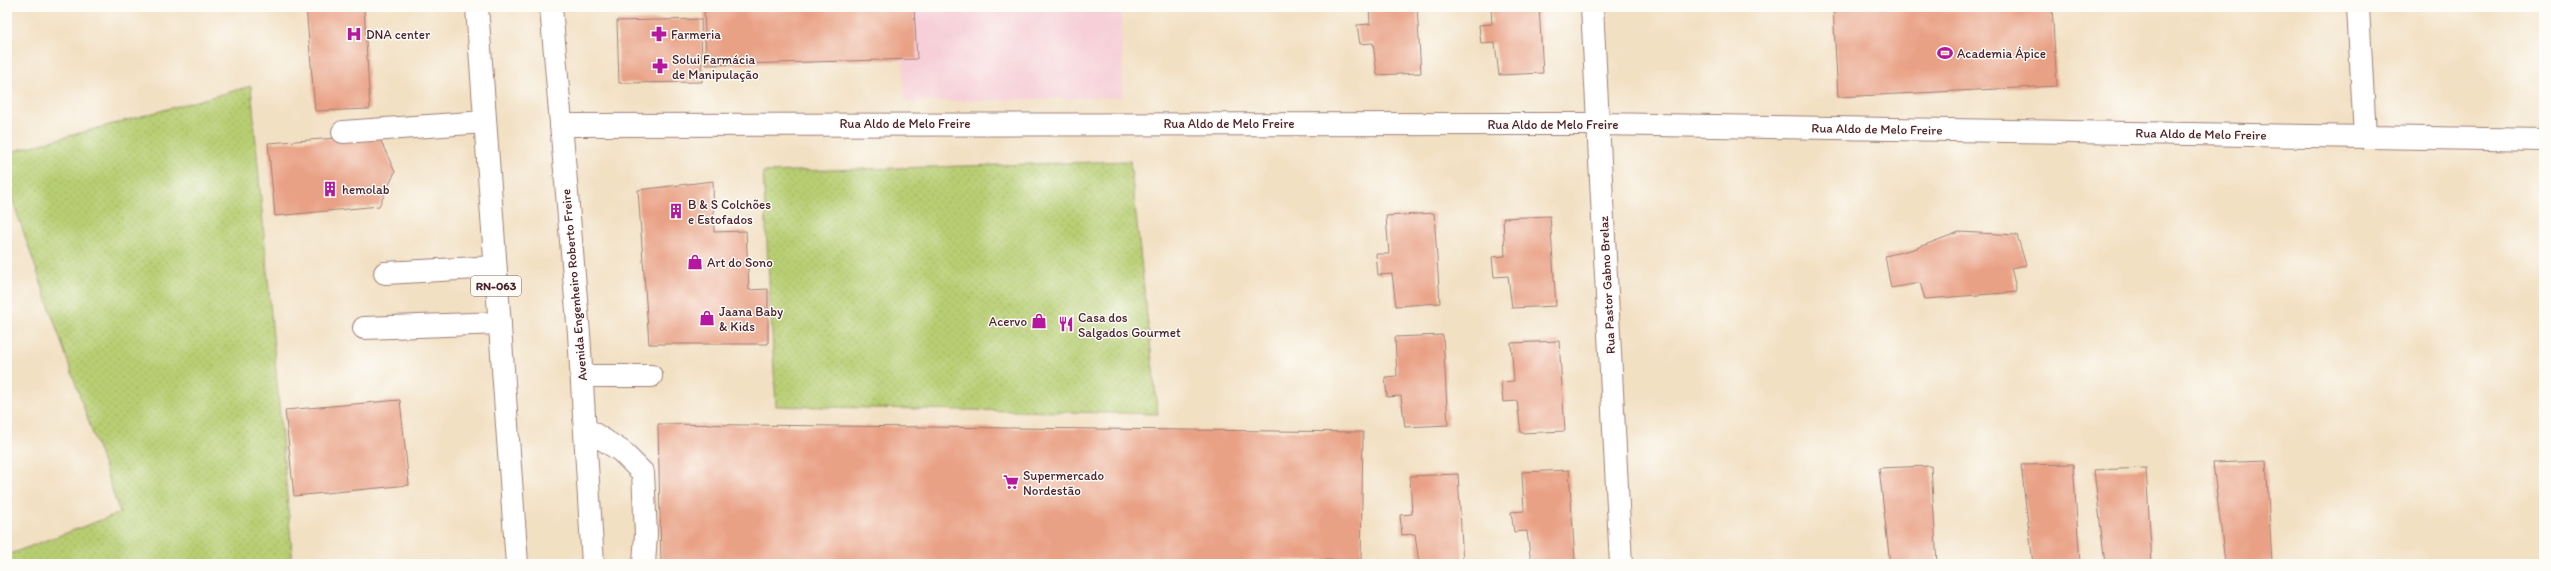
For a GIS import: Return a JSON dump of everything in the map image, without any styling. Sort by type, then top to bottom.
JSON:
[{"type":"street","name":"RN-063","points":[[477,7],[484,122],[517,564]]},
{"type":"street","name":"Avenida Engenheiro Roberto Freire","points":[[551,7],[582,376],[593,564]]},
{"type":"street","name":"Rua Pastor Gabno Brelaz","points":[[1592,7],[1621,564]]},
{"type":"street","points":[[2358,7],[2365,137]]},
{"type":"street","points":[[343,132],[484,122]]},
{"type":"street","name":"Rua Aldo de Melo Freire","points":[[561,125],[1599,124],[2544,140]]},
{"type":"street","points":[[385,273],[495,267]]},
{"type":"street","points":[[364,328],[500,323]]},
{"type":"street","points":[[582,376],[651,376]]},
{"type":"street","points":[[584,428],[620,451],[643,473],[644,564]]},
{"type":"shaded area","points":[[704,7],[1121,7],[1123,97],[905,102],[903,60],[706,65]]},
{"type":"green space","points":[[251,86],[293,564],[7,564],[7,555],[120,513],[7,184],[7,153]]},
{"type":"green space","points":[[1130,161],[1158,414],[776,406],[763,172]]},
{"type":"building","points":[[306,7],[364,7],[370,109],[315,111]]},
{"type":"building","points":[[704,7],[914,7],[917,59],[706,65]]},
{"type":"building","points":[[1369,7],[1417,7],[1421,73],[1377,75],[1373,43],[1360,44],[1357,25],[1370,24]]},
{"type":"building","points":[[1491,7],[1539,7],[1543,73],[1499,75],[1495,43],[1481,44],[1479,25],[1492,24]]},
{"type":"building","name":"Academia Ápice","points":[[1833,7],[2052,7],[2057,86],[1838,97]]},
{"type":"building","points":[[701,19],[702,82],[619,83],[617,21]]},
{"type":"building","name":"hemolab","points":[[378,135],[395,172],[379,206],[275,216],[268,143]]},
{"type":"building","points":[[713,181],[714,232],[746,231],[749,290],[768,289],[768,344],[649,344],[638,190]]},
{"type":"building","points":[[1434,213],[1440,303],[1396,306],[1392,274],[1378,275],[1376,254],[1389,254],[1386,216]]},
{"type":"building","points":[[1550,216],[1556,306],[1512,308],[1508,276],[1494,277],[1492,257],[1505,256],[1503,218]]},
{"type":"building","points":[[1959,232],[2017,235],[2026,265],[2011,268],[2017,292],[1925,299],[1920,283],[1891,288],[1885,256],[1914,249]]},
{"type":"building","points":[[1443,335],[1448,425],[1405,427],[1401,396],[1387,397],[1385,377],[1397,376],[1395,337]]},
{"type":"building","points":[[1559,341],[1565,431],[1521,433],[1517,401],[1503,402],[1501,382],[1514,381],[1511,343]]},
{"type":"building","points":[[400,400],[409,485],[294,496],[285,410]]},
{"type":"building","name":"Supermercado Nordestão","points":[[658,424],[1363,432],[1361,560],[1273,560],[1273,564],[661,564]]},
{"type":"building","points":[[2266,461],[2272,562],[2225,562],[2213,463]]},
{"type":"building","points":[[2073,464],[2080,564],[2033,564],[2021,465]]},
{"type":"building","points":[[1931,466],[1937,564],[1890,564],[1879,468]]},
{"type":"building","points":[[2146,468],[2152,564],[2105,564],[2094,470]]},
{"type":"building","points":[[1569,470],[1575,561],[1531,563],[1527,531],[1514,532],[1511,512],[1524,511],[1522,472]]},
{"type":"building","points":[[1458,474],[1463,564],[1419,564],[1415,534],[1402,535],[1400,515],[1412,514],[1410,476]]},
{"type":"place","name":"DNA center","points":[[354,34]]},
{"type":"place","name":"Farmeria","points":[[659,34]]},
{"type":"place","name":"Academia Ápice","points":[[1945,53]]},
{"type":"place","name":"Solui Farmácia de Manipulação","points":[[660,66]]},
{"type":"place","name":"hemolab","points":[[330,189]]},
{"type":"place","name":"B & S Colchões e Estofados","points":[[676,211]]},
{"type":"place","name":"Art do Sono","points":[[695,262]]},
{"type":"place","name":"Jaana Baby & Kids","points":[[707,318]]},
{"type":"place","name":"Acervo","points":[[1039,321]]},
{"type":"place","name":"Casa dos Salgados Gourmet","points":[[1066,324]]},
{"type":"place","name":"Supermercado Nordestão","points":[[1011,482]]}]
